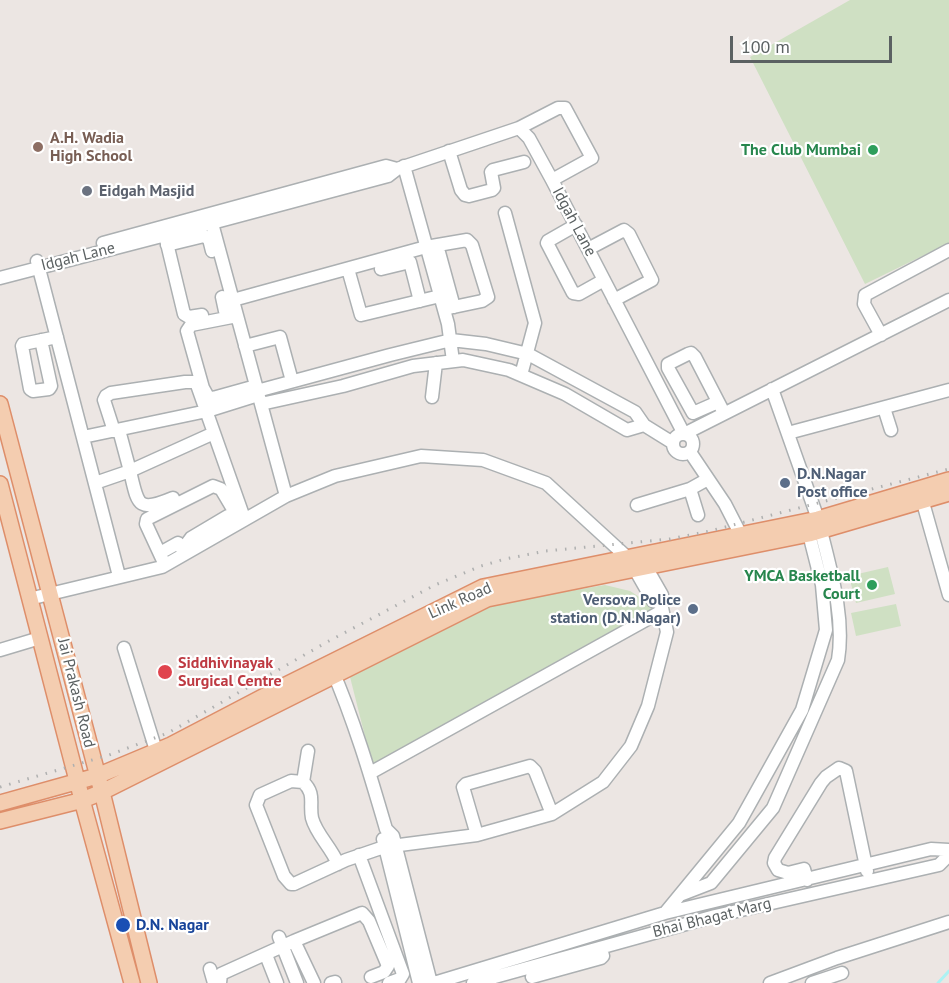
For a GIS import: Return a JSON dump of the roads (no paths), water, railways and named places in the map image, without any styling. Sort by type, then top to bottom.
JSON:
[{"type":"main road","name":"Jai Prakash Road","points":[[0,404],[102,792],[149,983]]},
{"type":"main road","points":[[921,495],[949,480]]},
{"type":"main road","name":"Jai Prakash Road","points":[[0,484],[2,504],[132,983]]},
{"type":"main road","points":[[921,495],[949,493]]},
{"type":"main road","name":"Link Road","points":[[0,821],[83,800],[102,792],[159,757],[332,670],[483,587],[637,563],[816,528],[921,495]]},
{"type":"main road","name":"Link Road","points":[[0,803],[159,757]]},
{"type":"street","points":[[519,128],[558,108],[565,108],[592,158],[552,180]]},
{"type":"street","name":"Idgah Lane","points":[[159,237],[211,218],[342,183],[386,166],[401,168],[519,128],[529,138],[576,225],[591,247],[684,434]]},
{"type":"street","points":[[449,151],[461,190],[469,196],[494,188],[491,172],[493,170],[524,162]]},
{"type":"street","points":[[401,168],[431,246],[449,308],[453,362]]},
{"type":"street","points":[[505,213],[535,323],[521,375]]},
{"type":"street","name":"Idgah Lane","points":[[0,272],[159,237],[196,233],[211,218]]},
{"type":"street","points":[[211,218],[230,306],[245,346],[286,496]]},
{"type":"street","points":[[576,225],[547,243],[573,293],[579,294],[608,279]]},
{"type":"street","points":[[603,261],[591,247],[624,230],[629,234],[652,280],[618,298]]},
{"type":"street","points":[[196,233],[209,239],[213,253]]},
{"type":"street","points":[[159,237],[184,314],[189,317],[349,273],[431,246],[467,240],[470,241],[488,297],[482,301],[449,308]]},
{"type":"street","points":[[431,246],[440,296],[449,308]]},
{"type":"street","points":[[881,335],[864,303],[865,295],[949,250]]},
{"type":"street","points":[[349,273],[410,262],[420,301]]},
{"type":"street","name":"Idgah Lane","points":[[0,278],[38,264]]},
{"type":"street","points":[[38,264],[119,576]]},
{"type":"street","points":[[349,273],[361,315],[440,296]]},
{"type":"street","points":[[721,408],[693,355],[688,354],[668,364],[668,368],[693,413],[721,408],[772,389],[949,300]]},
{"type":"street","points":[[230,306],[191,325],[187,331],[203,388],[208,397],[306,394],[413,366],[463,360],[509,370],[521,375],[565,394],[627,430],[644,425]]},
{"type":"street","points":[[41,340],[57,337]]},
{"type":"street","points":[[245,346],[280,337],[297,380],[306,394]]},
{"type":"street","points":[[83,437],[207,411],[338,368],[451,340],[486,344],[528,354],[635,412],[644,425],[673,443],[677,452],[683,455],[690,452],[694,443],[691,436],[684,434],[678,435],[673,443]]},
{"type":"street","points":[[432,397],[436,363]]},
{"type":"street","points":[[338,368],[343,386]]},
{"type":"street","points":[[229,475],[153,507],[142,504],[136,494],[104,400],[106,396],[111,393],[196,382],[229,475],[239,521]]},
{"type":"street","points":[[679,896],[711,884],[773,808],[838,660],[841,642],[835,591],[788,433],[772,389]]},
{"type":"street","points":[[788,433],[949,390]]},
{"type":"street","points":[[684,434],[721,408]]},
{"type":"street","points":[[884,408],[891,430]]},
{"type":"street","points":[[95,483],[130,471],[214,433]]},
{"type":"street","points":[[690,452],[725,504],[744,542]]},
{"type":"street","points":[[29,599],[119,576],[180,557],[216,529],[239,521],[286,496],[335,476],[421,456],[483,460],[546,483],[637,563],[662,595],[661,607],[667,632],[648,706],[631,746],[603,782],[552,814],[477,835],[390,846],[359,855],[294,884],[291,884],[284,876],[256,802],[260,795],[291,781],[303,782],[311,792],[312,817],[315,825],[332,850],[338,864]]},
{"type":"street","points":[[637,505],[690,489],[708,479]]},
{"type":"street","points":[[180,557],[165,550],[146,524],[146,520],[213,486],[221,489],[239,521]]},
{"type":"street","points":[[690,489],[698,515]]},
{"type":"street","points":[[921,495],[949,595]]},
{"type":"street","points":[[647,935],[738,823],[802,710],[826,630],[816,528]]},
{"type":"street","points":[[165,550],[178,543],[180,557]]},
{"type":"street","points":[[370,773],[661,607]]},
{"type":"street","points":[[0,650],[40,638]]},
{"type":"street","points":[[124,648],[159,757]]},
{"type":"street","points":[[332,670],[370,773],[386,829],[393,836],[390,846],[419,983]]},
{"type":"street","points":[[420,746],[427,758]]},
{"type":"street","points":[[303,782],[308,751]]},
{"type":"street","points":[[477,835],[463,787],[466,784],[530,766],[535,771],[552,814]]},
{"type":"street","points":[[807,880],[804,869],[788,873],[778,870],[774,863],[775,858],[821,783],[839,768],[846,771],[869,881]]},
{"type":"street","points":[[390,846],[433,983],[478,978],[665,913],[931,849],[949,850]]},
{"type":"street","points":[[359,855],[403,974],[400,979],[389,983]]},
{"type":"street","name":"Bhai Bhagat Marg","points":[[478,978],[527,976],[572,963],[601,948],[723,914],[939,865],[949,855]]},
{"type":"street","points":[[719,900],[723,914]]},
{"type":"street","points":[[220,983],[221,974],[266,955],[286,941],[362,913],[369,921],[388,966],[384,972],[371,977]]},
{"type":"street","points":[[770,983],[949,921]]},
{"type":"street","points":[[286,941],[297,983]]},
{"type":"street","points":[[286,941],[314,983]]},
{"type":"street","points":[[266,955],[277,983]]},
{"type":"street","points":[[812,983],[844,978],[837,958]]},
{"type":"street","points":[[210,969],[214,983]]},
{"type":"waterway","points":[[938,983],[949,971]]},
{"type":"railway","points":[[0,787],[109,755],[168,733],[327,642],[435,585],[481,566],[546,551],[670,539],[710,531],[949,469]]},
{"type":"place","name":"A.H. Wadia High School","points":[[38,147]]},
{"type":"place","name":"The Club Mumbai","points":[[873,150]]},
{"type":"place","name":"Eidgah Masjid","points":[[87,191]]},
{"type":"place","name":"D.N.Nagar Post office","points":[[785,483]]},
{"type":"place","name":"YMCA Basketball Court","points":[[872,585]]},
{"type":"place","name":"Versova Police station (D.N.Nagar)","points":[[693,609]]},
{"type":"place","name":"Siddhivinayak Surgical Centre","points":[[165,672]]},
{"type":"place","name":"D.N. Nagar","points":[[123,925]]}]
